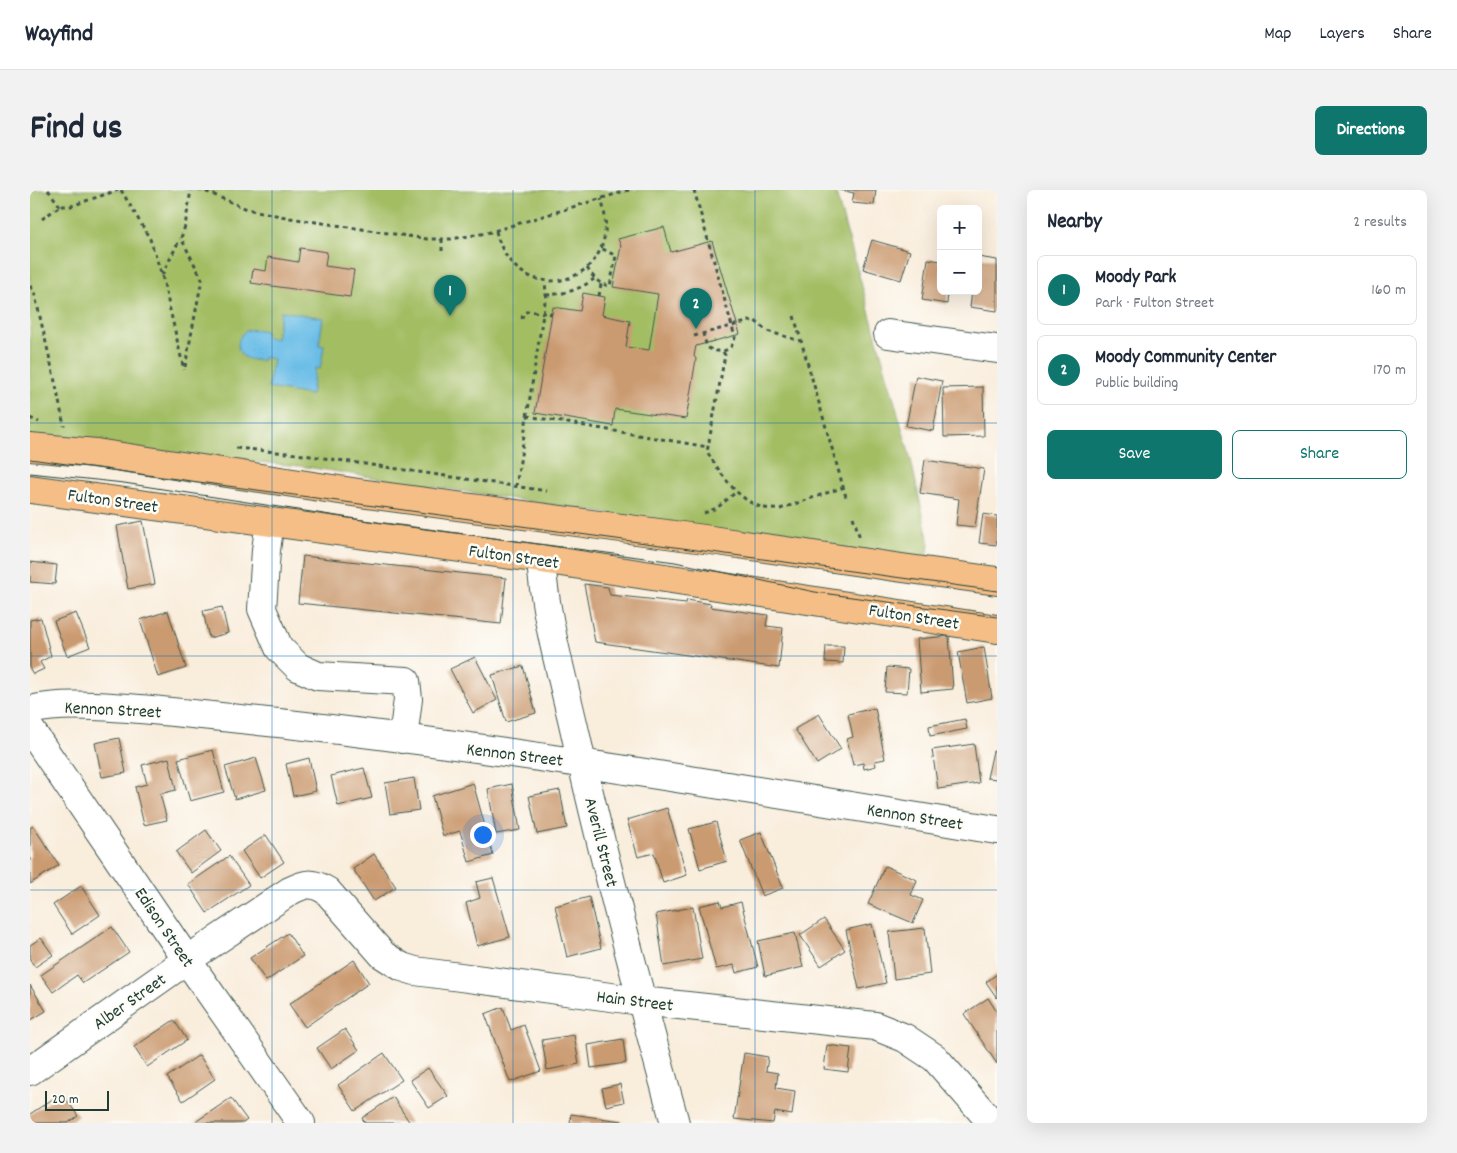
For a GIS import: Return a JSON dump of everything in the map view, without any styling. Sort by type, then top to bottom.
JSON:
[{"type":"main road","points":[[30,447],[96,453],[359,493],[704,539],[895,568],[997,581]]},
{"type":"main road","name":"Fulton Street","points":[[30,489],[541,559],[997,629]]},
{"type":"street","points":[[888,334],[997,349]]},
{"type":"street","points":[[270,522],[262,610],[279,648],[298,667],[318,676],[406,681],[408,699],[403,739]]},
{"type":"street","name":"Averill Street","points":[[541,559],[545,598],[582,762],[641,1001],[675,1123]]},
{"type":"street","name":"Kennon Street","points":[[30,710],[47,706],[82,705],[162,711],[403,739],[582,762],[997,830]]},
{"type":"street","name":"Edison Street","points":[[30,729],[187,960],[301,1123]]},
{"type":"street","name":"Hain Street","points":[[279,898],[304,884],[316,885],[328,891],[383,956],[402,967],[416,971],[641,1001],[875,1026],[905,1038],[935,1058],[992,1123]]},
{"type":"street","name":"Alber Street","points":[[30,1071],[187,960],[279,898]]},
{"type":"path","points":[[48,190],[60,206]]},
{"type":"path","points":[[42,219],[60,206],[71,206],[120,190],[150,239],[162,275],[184,370],[202,279],[181,238]]},
{"type":"path","points":[[162,275],[181,238],[191,190]]},
{"type":"path","points":[[198,190],[248,209],[290,218],[417,238],[442,239],[496,231],[629,190]]},
{"type":"path","points":[[694,190],[736,337],[733,346],[724,352],[714,352],[707,347],[703,334]]},
{"type":"path","points":[[496,231],[502,251],[516,268],[527,275],[545,280],[565,280],[586,268],[601,248],[606,230],[601,199]]},
{"type":"path","points":[[442,239],[442,252]]},
{"type":"path","points":[[586,268],[594,279],[601,284],[610,286],[616,256],[601,248]]},
{"type":"path","points":[[546,295],[572,292],[594,279]]},
{"type":"path","points":[[514,496],[546,295],[545,280]]},
{"type":"path","points":[[599,296],[601,284]]},
{"type":"path","points":[[30,286],[34,292],[56,386],[64,425],[61,432]]},
{"type":"path","points":[[522,319],[524,312],[552,314]]},
{"type":"path","points":[[794,316],[846,496]]},
{"type":"path","points":[[694,336],[754,320],[767,331],[801,341]]},
{"type":"path","points":[[724,352],[707,452],[736,492],[759,507],[772,510],[844,487]]},
{"type":"path","points":[[526,416],[708,447]]},
{"type":"path","points":[[230,447],[298,454],[554,493]]},
{"type":"path","points":[[696,514],[716,508],[736,492]]},
{"type":"green space","points":[[30,190],[835,190],[911,460],[929,543],[927,563],[300,466],[30,441]]},
{"type":"water","points":[[281,311],[323,318],[319,345],[324,346],[320,369],[315,368],[311,395],[268,388],[273,359],[263,357],[262,361],[248,359],[242,356],[240,352],[238,344],[240,337],[248,330],[266,331],[265,337],[276,339]]},
{"type":"building","points":[[840,190],[876,190],[874,205],[852,203],[854,193]]},
{"type":"building","points":[[664,227],[671,252],[712,241],[740,334],[696,346],[694,356],[696,359],[686,419],[615,409],[613,426],[535,413],[553,307],[580,311],[583,293],[605,297],[602,315],[630,321],[626,347],[649,350],[658,294],[613,287],[621,246],[618,239]]},
{"type":"building","points":[[872,240],[910,251],[901,280],[863,269]]},
{"type":"building","points":[[300,248],[327,252],[325,266],[354,270],[350,297],[251,283],[253,269],[266,271],[268,257],[298,262]]},
{"type":"building","points":[[982,258],[997,260],[997,311],[970,307],[972,295],[982,295]]},
{"type":"building","points":[[928,259],[937,260],[937,295],[948,295],[947,304],[922,300]]},
{"type":"building","points":[[916,376],[942,381],[933,431],[906,426]]},
{"type":"building","points":[[983,387],[984,436],[944,437],[943,388]]},
{"type":"building","points":[[925,460],[984,469],[975,527],[956,525],[959,499],[920,493]]},
{"type":"building","points":[[983,514],[997,516],[997,545],[979,543]]},
{"type":"building","points":[[143,521],[155,584],[128,589],[117,526]]},
{"type":"building","points":[[303,556],[506,578],[501,624],[298,603]]},
{"type":"building","points":[[30,562],[57,565],[55,584],[30,582]]},
{"type":"building","points":[[584,584],[608,587],[610,595],[686,603],[687,600],[711,604],[710,607],[768,615],[766,626],[783,628],[779,668],[595,642]]},
{"type":"building","points":[[222,607],[228,633],[209,638],[203,611]]},
{"type":"building","points":[[168,611],[186,668],[158,677],[140,620]]},
{"type":"building","points":[[76,613],[90,647],[67,656],[54,621]]},
{"type":"building","points":[[41,618],[51,656],[40,662],[44,669],[33,674],[30,669],[30,620]]},
{"type":"building","points":[[949,636],[953,689],[921,692],[917,639]]},
{"type":"building","points":[[826,646],[844,646],[843,663],[825,662]]},
{"type":"building","points":[[984,647],[992,698],[967,703],[958,652]]},
{"type":"building","points":[[475,657],[497,700],[473,713],[450,669]]},
{"type":"building","points":[[523,666],[536,713],[506,722],[492,675]]},
{"type":"building","points":[[887,667],[909,669],[907,693],[885,692]]},
{"type":"building","points":[[875,708],[885,759],[875,761],[876,766],[864,769],[863,763],[853,765],[847,739],[853,737],[848,714]]},
{"type":"building","points":[[819,714],[841,749],[817,764],[795,729]]},
{"type":"building","points":[[965,719],[967,729],[930,736],[929,726]]},
{"type":"building","points":[[119,738],[126,773],[102,777],[95,743]]},
{"type":"building","points":[[974,744],[979,783],[938,789],[932,750]]},
{"type":"building","points":[[213,750],[224,792],[190,801],[178,759]]},
{"type":"building","points":[[993,751],[997,751],[997,779],[987,778]]},
{"type":"building","points":[[169,758],[176,790],[160,794],[167,820],[144,825],[135,787],[147,784],[142,765]]},
{"type":"building","points":[[256,758],[266,790],[235,799],[225,767]]},
{"type":"building","points":[[309,758],[316,791],[293,796],[286,764]]},
{"type":"building","points":[[364,768],[372,798],[338,806],[331,776]]},
{"type":"building","points":[[414,778],[419,810],[390,814],[385,783]]},
{"type":"building","points":[[473,783],[493,855],[469,862],[460,831],[443,836],[432,796]]},
{"type":"building","points":[[512,784],[520,830],[496,834],[488,789]]},
{"type":"building","points":[[560,790],[567,828],[537,834],[529,796]]},
{"type":"building","points":[[667,808],[687,875],[663,883],[654,853],[638,857],[627,820]]},
{"type":"building","points":[[716,822],[727,861],[700,869],[689,829]]},
{"type":"building","points":[[33,826],[59,865],[30,884],[30,828]]},
{"type":"building","points":[[206,830],[221,851],[191,873],[176,852]]},
{"type":"building","points":[[761,832],[783,888],[762,896],[740,840]]},
{"type":"building","points":[[266,835],[284,862],[260,878],[242,851]]},
{"type":"building","points":[[374,854],[396,887],[374,901],[353,869]]},
{"type":"building","points":[[229,856],[249,885],[207,913],[188,884]]},
{"type":"building","points":[[885,866],[917,880],[911,895],[923,900],[913,923],[868,904]]},
{"type":"building","points":[[493,878],[510,937],[477,946],[466,903],[480,898],[476,882]]},
{"type":"building","points":[[81,886],[100,915],[72,934],[53,905]]},
{"type":"building","points":[[589,897],[601,948],[567,957],[555,906]]},
{"type":"building","points":[[720,901],[722,907],[741,902],[758,967],[736,973],[734,965],[716,969],[699,906]]},
{"type":"building","points":[[693,907],[702,959],[664,966],[656,914]]},
{"type":"building","points":[[824,919],[845,950],[821,966],[800,935]]},
{"type":"building","points":[[872,924],[886,983],[859,989],[846,930]]},
{"type":"building","points":[[112,927],[129,952],[83,983],[77,975],[53,992],[41,975]]},
{"type":"building","points":[[925,928],[930,974],[894,979],[889,932]]},
{"type":"building","points":[[288,933],[303,956],[266,981],[250,958]]},
{"type":"building","points":[[795,933],[803,967],[765,976],[758,941]]},
{"type":"building","points":[[41,938],[53,955],[35,967],[30,960],[30,945]]},
{"type":"building","points":[[354,960],[369,983],[305,1027],[289,1004]]},
{"type":"building","points":[[997,974],[997,998],[986,982]]},
{"type":"building","points":[[30,985],[46,1011],[31,1020],[30,1018]]},
{"type":"building","points":[[988,998],[997,1012],[997,1064],[964,1014]]},
{"type":"building","points":[[503,1007],[511,1030],[524,1025],[541,1071],[510,1082],[485,1014]]},
{"type":"building","points":[[174,1020],[187,1040],[147,1067],[134,1047]]},
{"type":"building","points":[[345,1029],[359,1050],[331,1069],[317,1048]]},
{"type":"building","points":[[574,1035],[579,1064],[547,1070],[542,1040]]},
{"type":"building","points":[[623,1039],[626,1063],[591,1068],[588,1045]]},
{"type":"building","points":[[827,1045],[851,1048],[848,1072],[824,1069]]},
{"type":"building","points":[[384,1053],[402,1080],[355,1111],[338,1085]]},
{"type":"building","points":[[744,1053],[768,1057],[766,1071],[778,1073],[776,1088],[795,1091],[792,1115],[775,1112],[773,1123],[734,1119]]},
{"type":"building","points":[[199,1055],[215,1079],[183,1101],[167,1077]]},
{"type":"building","points":[[428,1068],[448,1096],[429,1108],[410,1080]]},
{"type":"building","points":[[620,1084],[624,1102],[606,1106],[602,1088]]},
{"type":"building","points":[[62,1093],[78,1116],[68,1123],[30,1123],[30,1114]]},
{"type":"building","points":[[393,1097],[410,1123],[365,1123],[362,1118]]},
{"type":"building","points":[[231,1098],[247,1120],[243,1123],[194,1123]]},
{"type":"building","points":[[571,1114],[622,1121],[622,1123],[570,1123]]},
{"type":"tram line","points":[[30,459],[997,591]]},
{"type":"tram line","points":[[30,473],[124,483],[395,525],[675,562],[815,592],[997,617]]},
{"type":"place","name":"Moody Park","points":[[450,316]]},
{"type":"place","name":"Moody Community Center","points":[[696,329]]}]
